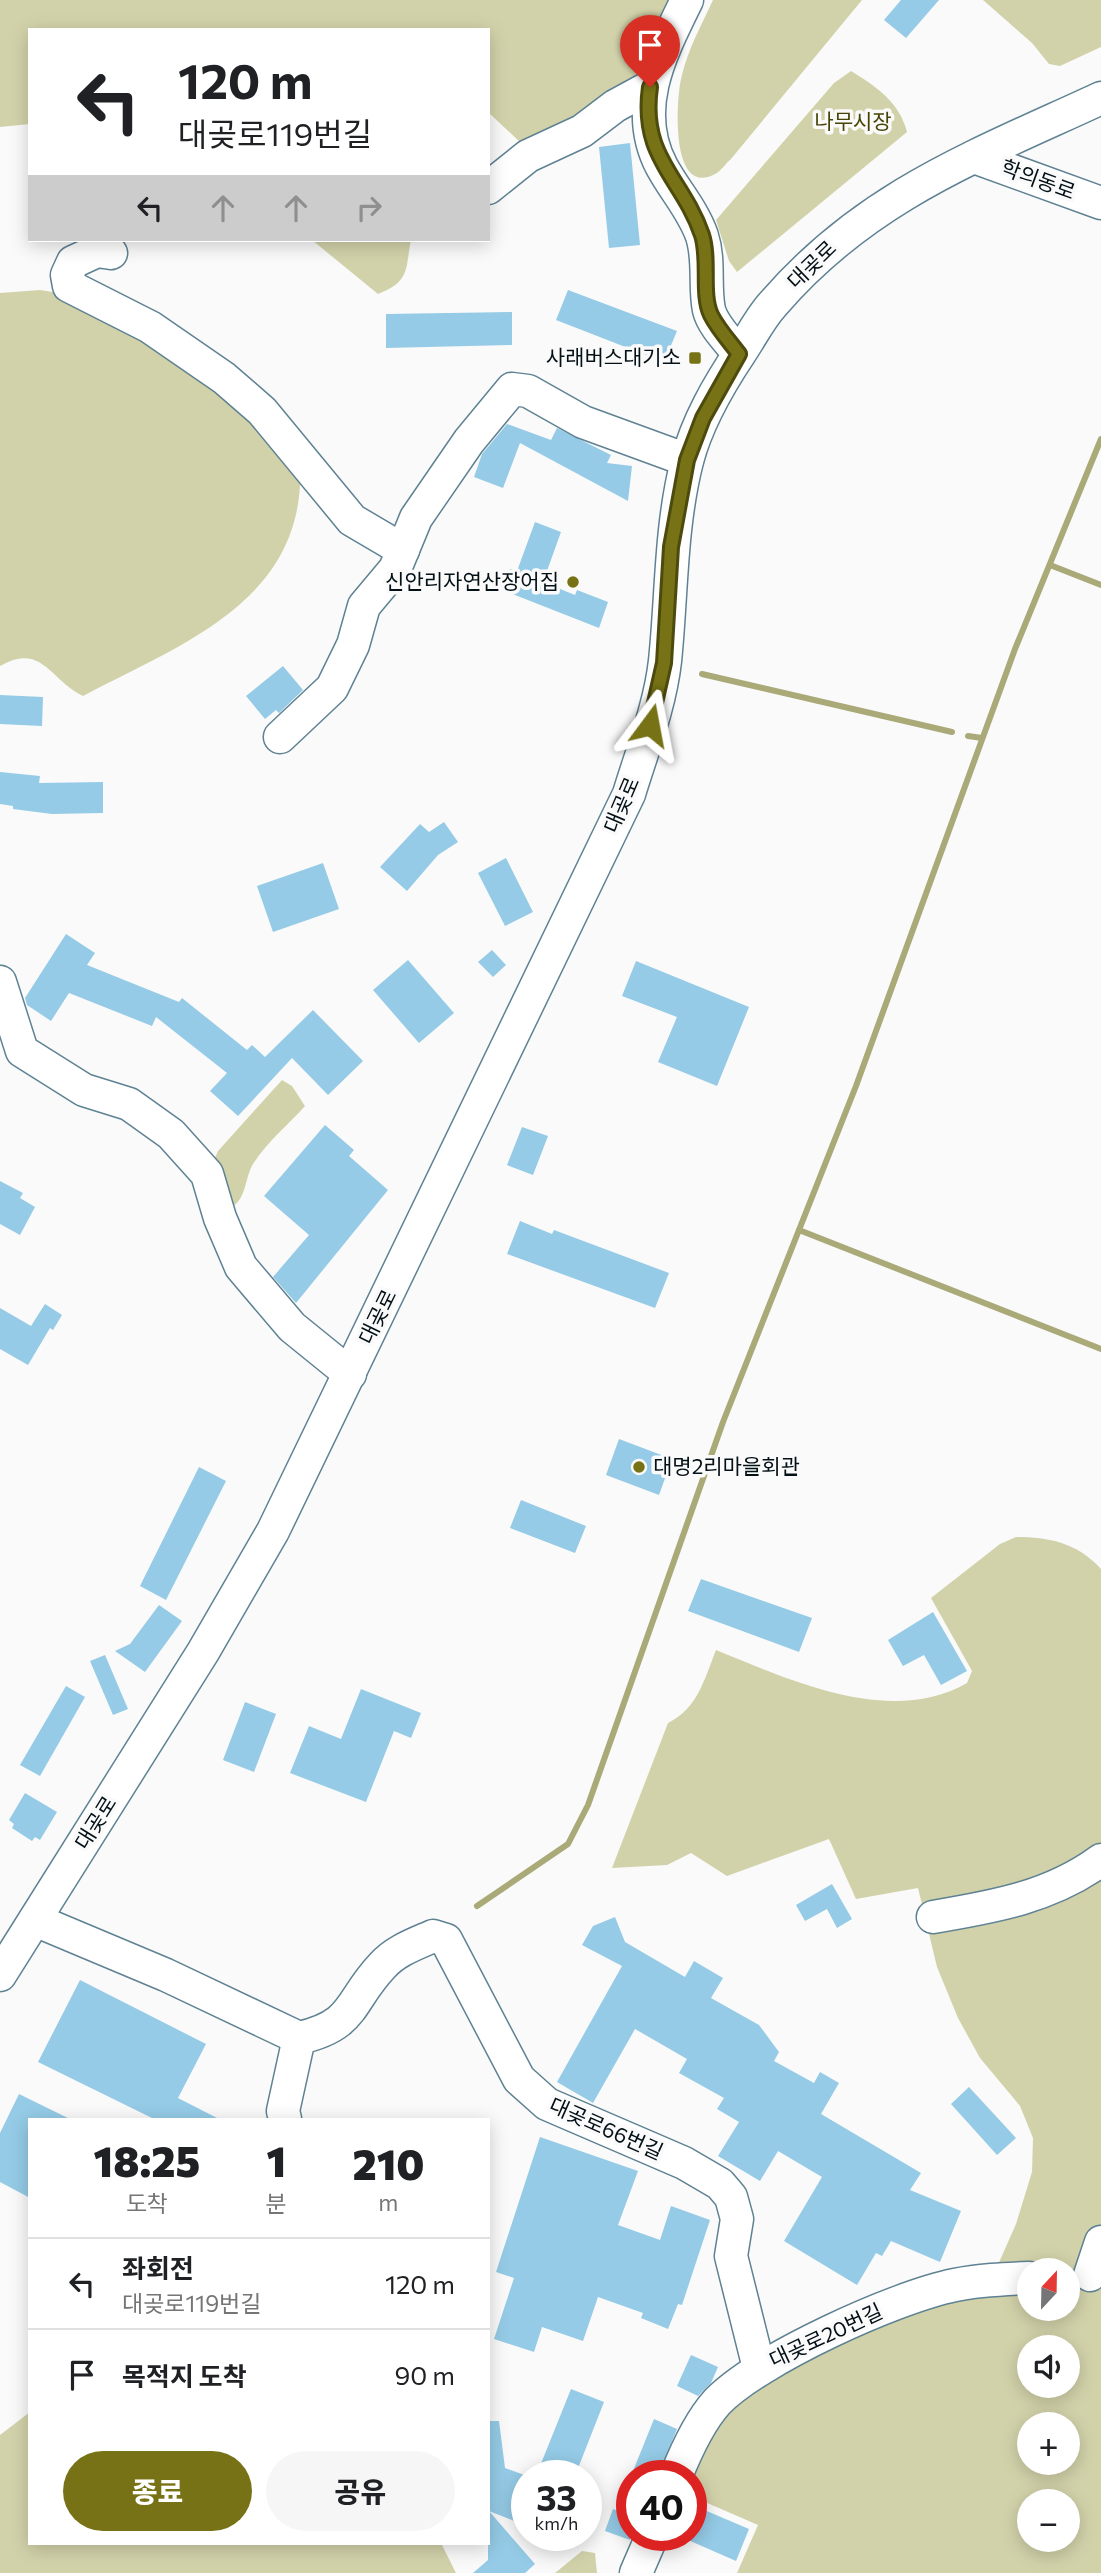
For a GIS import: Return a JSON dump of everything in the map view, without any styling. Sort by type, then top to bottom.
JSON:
[{"type":"street","points":[[687,0],[659,57],[650,87],[650,125],[661,164],[694,216],[702,237],[708,264],[710,313],[739,354]]},
{"type":"street","points":[[490,186],[528,156],[582,131],[615,106],[650,87]]},
{"type":"street","name":"대곶로","points":[[0,1975],[203,1653],[273,1531],[629,794],[650,725],[664,663],[671,547],[687,460],[703,418],[739,354],[771,306],[820,255],[869,215],[926,180],[1101,98]]},
{"type":"street","name":"학의동로","points":[[974,157],[1101,203]]},
{"type":"street","points":[[111,253],[97,251],[73,262],[67,275],[69,286],[150,327],[225,378],[262,411],[352,520],[403,550]]},
{"type":"street","points":[[280,737],[332,688],[353,645],[364,606],[395,569],[416,518],[469,441],[512,389],[528,391],[583,422],[687,460]]},
{"type":"street","name":"대곶로","points":[[0,982],[22,1051],[84,1090],[129,1104],[171,1134],[207,1174],[220,1218],[242,1267],[292,1327],[350,1374]]},
{"type":"street","points":[[933,1917],[992,1907],[1045,1892],[1101,1860]]},
{"type":"street","points":[[35,1920],[166,1975],[299,2038],[283,2111],[285,2118]]},
{"type":"street","name":"대곶로66번길","points":[[299,2038],[328,2029],[343,2020],[381,1966],[393,1956],[433,1936],[446,1940],[519,2079],[530,2092],[556,2108],[704,2174],[731,2197],[737,2219],[731,2256],[759,2368]]},
{"type":"street","points":[[1086,2275],[1101,2242]]},
{"type":"street","name":"대곶로20번길","points":[[684,2460],[717,2402],[759,2368],[877,2311],[933,2290],[987,2280],[1017,2279]]},
{"type":"street","points":[[636,2573],[646,2551]]},
{"type":"green space","points":[[0,0],[677,0],[645,64],[602,112],[519,148],[520,142],[490,114],[490,28],[28,28],[28,124],[0,127]]},
{"type":"green space","points":[[713,0],[862,0],[731,159],[715,174],[700,178],[690,172],[683,159],[679,141],[678,102],[688,56]]},
{"type":"green space","points":[[983,0],[1101,0],[1101,47],[1060,66],[1049,64],[1032,43]]},
{"type":"green space","name":"나무시장","points":[[851,71],[886,96],[899,112],[907,132],[737,272],[729,261],[716,220],[834,83]]},
{"type":"green space","points":[[314,242],[411,242],[405,273],[396,284],[378,294]]},
{"type":"green space","points":[[40,290],[78,299],[114,314],[148,333],[212,382],[300,461],[297,509],[284,549],[262,582],[233,610],[199,635],[83,696],[36,660],[14,660],[0,666],[0,293]]},
{"type":"green space","points":[[282,1080],[292,1086],[305,1106],[258,1156],[250,1169],[240,1200],[231,1207],[211,1167],[218,1151]]},
{"type":"green space","points":[[1016,1537],[1040,1538],[1073,1547],[1101,1569],[1101,2573],[737,2573],[758,2525],[707,2503],[707,2460],[696,2460],[699,2450],[729,2407],[781,2370],[997,2267],[1016,2224],[1032,2172],[1033,2138],[1020,2106],[980,2058],[958,2018],[937,1967],[918,1888],[856,1899],[829,1839],[727,1876],[691,1853],[667,1865],[612,1868],[668,1723],[686,1709],[699,1692],[716,1650],[776,1674],[841,1694],[874,1700],[906,1701],[937,1695],[967,1683],[972,1671],[931,1598],[1000,1544]]},
{"type":"green space","points":[[28,2414],[28,2545],[442,2545],[456,2573],[0,2573],[0,2435]]},
{"type":"green space","points":[[582,2551],[595,2553],[597,2573],[555,2573]]},
{"type":"building","points":[[901,0],[939,0],[906,38],[884,20]]},
{"type":"building","points":[[630,143],[640,245],[609,248],[599,147]]},
{"type":"building","points":[[568,290],[677,331],[664,362],[556,320]]},
{"type":"building","points":[[512,312],[512,345],[386,348],[386,314]]},
{"type":"building","points":[[507,424],[551,440],[557,428],[611,455],[607,463],[632,466],[628,501],[520,443],[503,488],[474,477],[482,454]]},
{"type":"building","points":[[535,522],[561,532],[543,582],[575,595],[577,590],[608,602],[599,628],[502,590],[510,569],[517,571]]},
{"type":"building","points":[[283,666],[303,690],[279,713],[276,710],[265,719],[246,696]]},
{"type":"building","points":[[0,695],[43,697],[42,726],[0,724]]},
{"type":"building","points":[[0,772],[40,776],[39,783],[103,782],[103,813],[52,814],[13,809],[13,806],[0,804]]},
{"type":"building","points":[[444,822],[458,842],[438,855],[407,891],[380,867],[420,824],[429,832]]},
{"type":"building","points":[[506,858],[533,912],[505,926],[478,873]]},
{"type":"building","points":[[323,863],[339,909],[273,932],[257,886]]},
{"type":"building","points":[[66,934],[95,953],[87,965],[179,1002],[182,998],[247,1050],[252,1045],[265,1057],[313,1010],[363,1061],[328,1095],[292,1058],[238,1116],[210,1091],[227,1073],[156,1017],[152,1026],[69,993],[51,1021],[27,1005],[25,998]]},
{"type":"building","points":[[492,950],[506,965],[493,977],[478,962]]},
{"type":"building","points":[[408,960],[454,1013],[419,1043],[373,990]]},
{"type":"building","points":[[636,961],[749,1007],[717,1086],[658,1062],[677,1017],[622,996]]},
{"type":"building","points":[[325,1125],[354,1150],[349,1156],[388,1190],[296,1303],[273,1277],[309,1235],[264,1196]]},
{"type":"building","points":[[522,1127],[548,1136],[533,1175],[507,1165]]},
{"type":"building","points":[[0,1181],[23,1193],[20,1198],[35,1207],[20,1235],[0,1224]]},
{"type":"building","points":[[520,1221],[552,1234],[554,1230],[669,1273],[655,1308],[507,1254]]},
{"type":"building","points":[[45,1304],[62,1315],[53,1330],[50,1328],[28,1365],[0,1349],[0,1308],[31,1326]]},
{"type":"building","name":"대명2리마을회관","points":[[619,1439],[672,1459],[659,1495],[606,1475]]},
{"type":"building","points":[[199,1467],[226,1481],[166,1600],[140,1586]]},
{"type":"building","points":[[521,1500],[586,1526],[575,1553],[510,1528]]},
{"type":"building","points":[[701,1579],[812,1618],[799,1652],[688,1611]]},
{"type":"building","points":[[159,1605],[182,1621],[145,1672],[115,1651],[130,1644]]},
{"type":"building","points":[[933,1612],[967,1671],[941,1685],[924,1655],[903,1666],[888,1640]]},
{"type":"building","points":[[105,1655],[128,1709],[113,1715],[90,1661]]},
{"type":"building","points":[[66,1686],[85,1697],[40,1776],[20,1765]]},
{"type":"building","points":[[361,1689],[421,1713],[411,1738],[394,1731],[366,1802],[290,1773],[309,1726],[341,1739]]},
{"type":"building","points":[[245,1702],[276,1714],[254,1772],[223,1760]]},
{"type":"building","points":[[25,1793],[57,1812],[40,1840],[35,1837],[32,1841],[12,1828],[14,1824],[9,1820]]},
{"type":"building","points":[[832,1884],[852,1919],[837,1928],[827,1909],[805,1921],[796,1905]]},
{"type":"building","points":[[615,1917],[625,1942],[685,1977],[694,1961],[723,1978],[711,1998],[759,2025],[779,2052],[774,2061],[814,2083],[820,2072],[839,2083],[821,2114],[921,2173],[910,2190],[961,2211],[940,2262],[891,2241],[882,2256],[876,2253],[857,2285],[784,2241],[822,2177],[778,2151],[760,2181],[718,2156],[739,2122],[717,2109],[724,2098],[679,2073],[687,2059],[635,2029],[593,2103],[557,2082],[622,1966],[582,1945],[593,1926]]},
{"type":"building","points":[[80,1980],[206,2044],[178,2098],[217,2118],[152,2118],[38,2062]]},
{"type":"building","points":[[969,2087],[1016,2138],[997,2155],[951,2104]]},
{"type":"building","points":[[19,2094],[68,2118],[28,2118],[28,2197],[0,2182],[0,2133]]},
{"type":"building","points":[[540,2137],[638,2171],[618,2225],[660,2240],[671,2206],[710,2220],[682,2305],[678,2304],[668,2329],[641,2318],[643,2313],[598,2297],[583,2341],[542,2327],[534,2352],[494,2339],[514,2278],[496,2272]]},
{"type":"building","points":[[691,2355],[718,2367],[711,2383],[698,2396],[677,2386]]},
{"type":"building","points":[[571,2389],[604,2402],[581,2460],[542,2460]]},
{"type":"building","points":[[654,2419],[677,2429],[664,2460],[637,2460]]},
{"type":"building","points":[[490,2421],[499,2421],[505,2468],[511,2470],[511,2520],[490,2511]]},
{"type":"building","points":[[613,2509],[616,2510],[616,2535],[605,2531]]},
{"type":"building","points":[[707,2511],[749,2529],[736,2561],[707,2548]]},
{"type":"building","points":[[490,2512],[511,2536],[511,2551],[524,2551],[535,2564],[525,2573],[473,2573],[488,2560]]},
{"type":"waterway","points":[[477,1906],[568,1844],[588,1805],[723,1422],[856,1086],[1015,649],[1101,439]]},
{"type":"waterway","points":[[1050,565],[1101,585]]},
{"type":"waterway","points":[[702,674],[952,732]]},
{"type":"waterway","points":[[968,736],[982,738]]},
{"type":"waterway","points":[[799,1230],[1101,1349]]},
{"type":"place","name":"사래버스대기소","points":[[695,358]]},
{"type":"place","name":"신안리자연산장어집","points":[[573,582]]},
{"type":"place","name":"대명2리마을회관","points":[[639,1467]]},
{"type":"route","points":[[650,87],[650,125],[654,146],[672,184],[694,216],[702,237],[708,264],[710,313],[739,354],[723,378],[703,418],[687,460],[671,547],[664,663],[650,725]]}]
